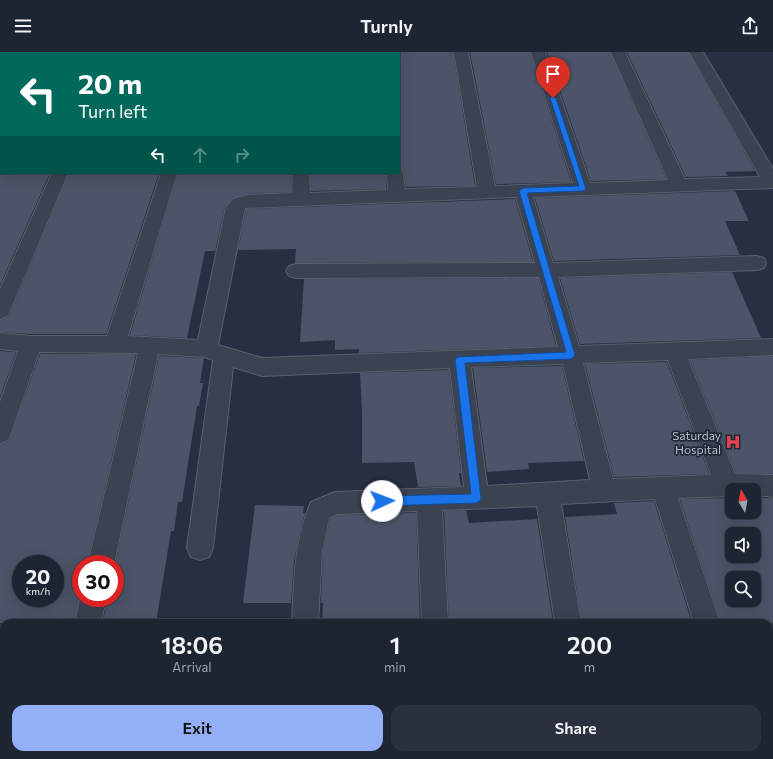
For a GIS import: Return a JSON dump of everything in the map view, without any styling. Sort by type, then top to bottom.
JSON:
[{"type":"street","points":[[461,52],[487,192]]},
{"type":"street","points":[[538,52],[583,189]]},
{"type":"street","points":[[618,52],[679,186]]},
{"type":"street","points":[[200,548],[215,353],[235,208],[239,203],[247,201],[398,195],[772,182],[696,52]]},
{"type":"street","points":[[0,311],[60,174]]},
{"type":"street","points":[[115,345],[169,174]]},
{"type":"street","points":[[301,174],[301,199]]},
{"type":"street","points":[[395,174],[398,195]]},
{"type":"street","points":[[523,191],[571,355],[604,490]]},
{"type":"street","points":[[296,271],[546,270],[757,264]]},
{"type":"street","points":[[0,341],[31,344],[150,345],[215,353],[262,367],[773,347]]},
{"type":"street","points":[[0,433],[31,344]]},
{"type":"street","points":[[103,555],[150,345]]},
{"type":"street","points":[[675,351],[726,483]]},
{"type":"street","points":[[460,360],[476,498]]},
{"type":"street","points":[[305,619],[310,542],[314,526],[320,510],[335,503],[476,498],[604,490],[725,485]]},
{"type":"street","points":[[761,486],[773,487]]},
{"type":"street","points":[[663,488],[706,619]]},
{"type":"street","points":[[547,494],[567,619]]},
{"type":"street","points":[[429,499],[435,619]]},
{"type":"street","points":[[89,619],[91,607]]},
{"type":"building","points":[[400,52],[453,52],[475,186],[406,187],[404,173],[400,168]]},
{"type":"building","points":[[470,52],[530,52],[571,182],[496,184]]},
{"type":"building","points":[[547,52],[610,52],[666,179],[591,181]]},
{"type":"building","points":[[627,52],[688,52],[755,171],[725,172],[728,176],[686,177]]},
{"type":"building","points":[[0,174],[50,174],[0,285]]},
{"type":"building","points":[[69,174],[159,174],[106,334],[31,334],[0,332],[0,320],[8,317]]},
{"type":"building","points":[[178,174],[292,174],[291,192],[247,194],[233,198],[225,206],[215,251],[205,251],[187,338],[130,335]]},
{"type":"building","points":[[310,174],[386,174],[386,189],[311,191]]},
{"type":"building","points":[[735,191],[749,221],[725,221],[740,255],[554,261],[535,198]]},
{"type":"building","points":[[515,199],[533,262],[295,263],[296,249],[238,250],[246,209]]},
{"type":"building","points":[[732,272],[761,338],[580,344],[560,278]]},
{"type":"building","points":[[538,278],[556,346],[359,353],[359,349],[335,350],[335,340],[300,342],[304,279]]},
{"type":"building","points":[[0,351],[16,352],[0,397]]},
{"type":"building","points":[[40,354],[136,354],[89,555],[72,555],[72,607],[78,607],[75,619],[0,619],[0,444],[9,441]]},
{"type":"building","points":[[159,356],[204,358],[200,383],[203,383],[199,406],[197,406],[182,502],[178,502],[174,531],[171,531],[157,619],[104,619],[106,607],[124,607],[124,555],[117,555]]},
{"type":"building","points":[[773,356],[773,474],[736,473],[690,360]]},
{"type":"building","points":[[667,362],[709,474],[614,477],[585,364]]},
{"type":"building","points":[[562,366],[584,461],[528,463],[529,469],[487,472],[473,368]]},
{"type":"building","points":[[449,370],[461,473],[459,473],[461,486],[418,487],[414,462],[362,463],[360,373]]},
{"type":"building","points":[[725,498],[725,519],[761,519],[761,498],[773,499],[773,619],[720,619],[680,499]]},
{"type":"building","points":[[654,501],[691,619],[581,619],[565,517],[617,514],[614,503]]},
{"type":"building","points":[[255,505],[304,506],[303,513],[305,513],[294,561],[291,603],[243,603]]},
{"type":"building","points":[[466,510],[469,523],[537,519],[552,619],[449,619],[444,511]]},
{"type":"building","points":[[416,513],[420,619],[322,619],[323,603],[321,603],[323,552],[330,519],[337,515]]},
{"type":"place","name":"Saturday Hospital","points":[[733,442]]},
{"type":"route","points":[[382,501],[476,498],[460,360],[571,355],[523,191],[583,189],[553,98]]}]
